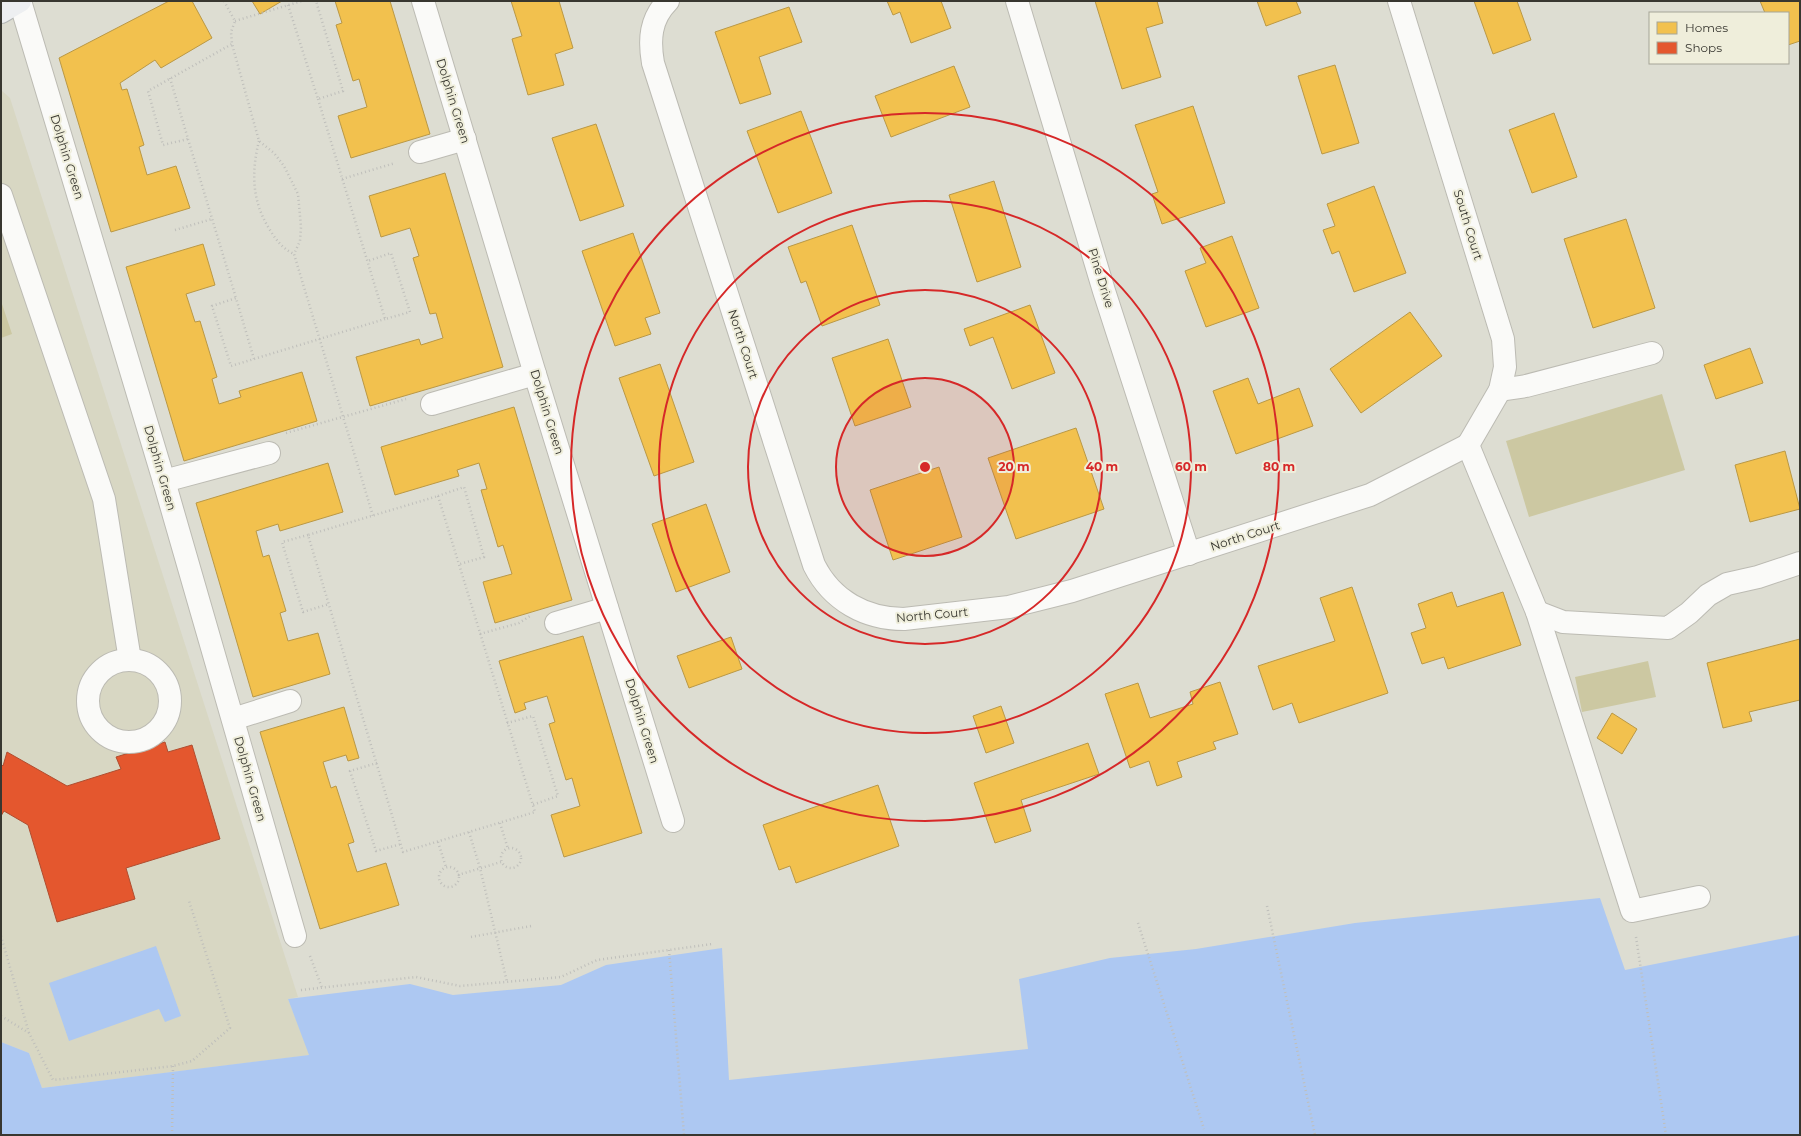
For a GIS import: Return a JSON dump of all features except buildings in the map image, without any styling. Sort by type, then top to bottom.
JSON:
[{"type":"main road","points":[[1,12],[20,1]]},
{"type":"street","name":"Dolphin Green","points":[[20,1],[164,481],[295,936]]},
{"type":"street","name":"Dolphin Green","points":[[423,1],[535,374],[673,821]]},
{"type":"street","name":"North Court","points":[[668,1],[658,14],[651,33],[650,48],[653,63],[811,558],[824,583],[854,608],[888,619],[904,619],[1009,607],[1072,591],[1370,495],[1468,445]]},
{"type":"street","name":"Pine Drive","points":[[1017,1],[1104,291],[1189,554]]},
{"type":"street","name":"South Court","points":[[1399,1],[1503,339],[1505,366],[1500,390],[1468,445]]},
{"type":"street","points":[[420,152],[465,139]]},
{"type":"street","points":[[1,195],[104,499],[130,660]]},
{"type":"street","points":[[1500,390],[1526,386],[1652,352]]},
{"type":"street","points":[[432,404],[535,374]]},
{"type":"street","points":[[1468,445],[1537,612],[1632,911],[1699,897]]},
{"type":"street","points":[[164,481],[269,453]]},
{"type":"street","points":[[1537,612],[1564,622],[1668,628],[1689,613],[1708,595],[1727,584],[1758,577],[1800,563]]},
{"type":"street","points":[[556,623],[607,608]]},
{"type":"street","points":[[232,719],[290,701]]},
{"type":"path","points":[[224,1],[235,21],[231,32],[232,44],[259,141],[254,168],[254,186],[259,209],[276,241],[288,252],[294,254]]},
{"type":"path","points":[[235,21],[302,1]]},
{"type":"path","points":[[316,1],[343,91],[318,99]]},
{"type":"path","points":[[288,5],[385,319]]},
{"type":"path","points":[[188,139],[163,145],[148,91],[232,44]]},
{"type":"path","points":[[170,78],[254,359]]},
{"type":"path","points":[[259,141],[274,153],[284,166],[298,194],[301,227],[300,240],[294,254],[373,516]]},
{"type":"path","points":[[342,179],[399,162]]},
{"type":"path","points":[[175,230],[212,218]]},
{"type":"path","points":[[236,298],[212,306],[231,366],[410,312],[391,253],[368,261]]},
{"type":"path","points":[[269,453],[266,440],[428,393],[432,404]]},
{"type":"path","points":[[329,604],[303,612],[282,542],[373,516],[464,487],[484,557],[460,564]]},
{"type":"path","points":[[308,535],[403,852],[438,842],[535,812],[438,496]]},
{"type":"path","points":[[480,634],[519,623],[525,618],[542,612],[556,623]]},
{"type":"path","points":[[508,723],[533,716],[558,796],[532,805]]},
{"type":"path","points":[[376,763],[350,771],[376,851],[401,844]]},
{"type":"path","points":[[500,823],[508,849]]},
{"type":"path","points":[[469,832],[480,868],[506,982]]},
{"type":"path","points":[[438,842],[446,867]]},
{"type":"path","points":[[508,849],[517,851],[520,857],[520,863],[515,867],[508,868],[501,862],[501,855],[508,849]]},
{"type":"path","points":[[458,875],[501,862]]},
{"type":"path","points":[[446,867],[455,869],[459,878],[456,884],[450,887],[443,886],[438,877],[441,871],[446,867]]},
{"type":"path","points":[[1,936],[29,1033],[53,1080],[173,1066],[192,1061],[230,1028],[189,901]]},
{"type":"path","points":[[1267,906],[1315,1135]]},
{"type":"path","points":[[1632,911],[1666,1135]]},
{"type":"path","points":[[1138,923],[1204,1129]]},
{"type":"path","points":[[471,937],[531,926]]},
{"type":"path","points":[[301,990],[416,977],[460,986],[561,977],[597,960],[712,944]]},
{"type":"path","points":[[669,950],[684,1135]]},
{"type":"path","points":[[1,1016],[29,1033]]},
{"type":"path","points":[[172,1135],[173,1066]]},
{"type":"shaded area","points":[[1,90],[10,98],[298,997],[288,999],[310,1055],[42,1088],[29,1053],[1,1042]]},
{"type":"shaded area","points":[[1,301],[12,334],[1,338]]},
{"type":"shaded area","points":[[1662,394],[1685,470],[1529,517],[1506,441]]},
{"type":"shaded area","points":[[1648,661],[1656,697],[1582,712],[1575,677]]},
{"type":"water","points":[[1600,898],[1625,970],[1800,935],[1800,1135],[1,1135],[1,1042],[29,1053],[42,1088],[309,1055],[288,999],[410,984],[453,995],[561,985],[606,965],[722,948],[729,1080],[1028,1049],[1019,979],[1110,958],[1196,949],[1355,923]]},
{"type":"water","points":[[156,946],[181,1016],[165,1022],[159,1009],[69,1041],[49,983]]}]
